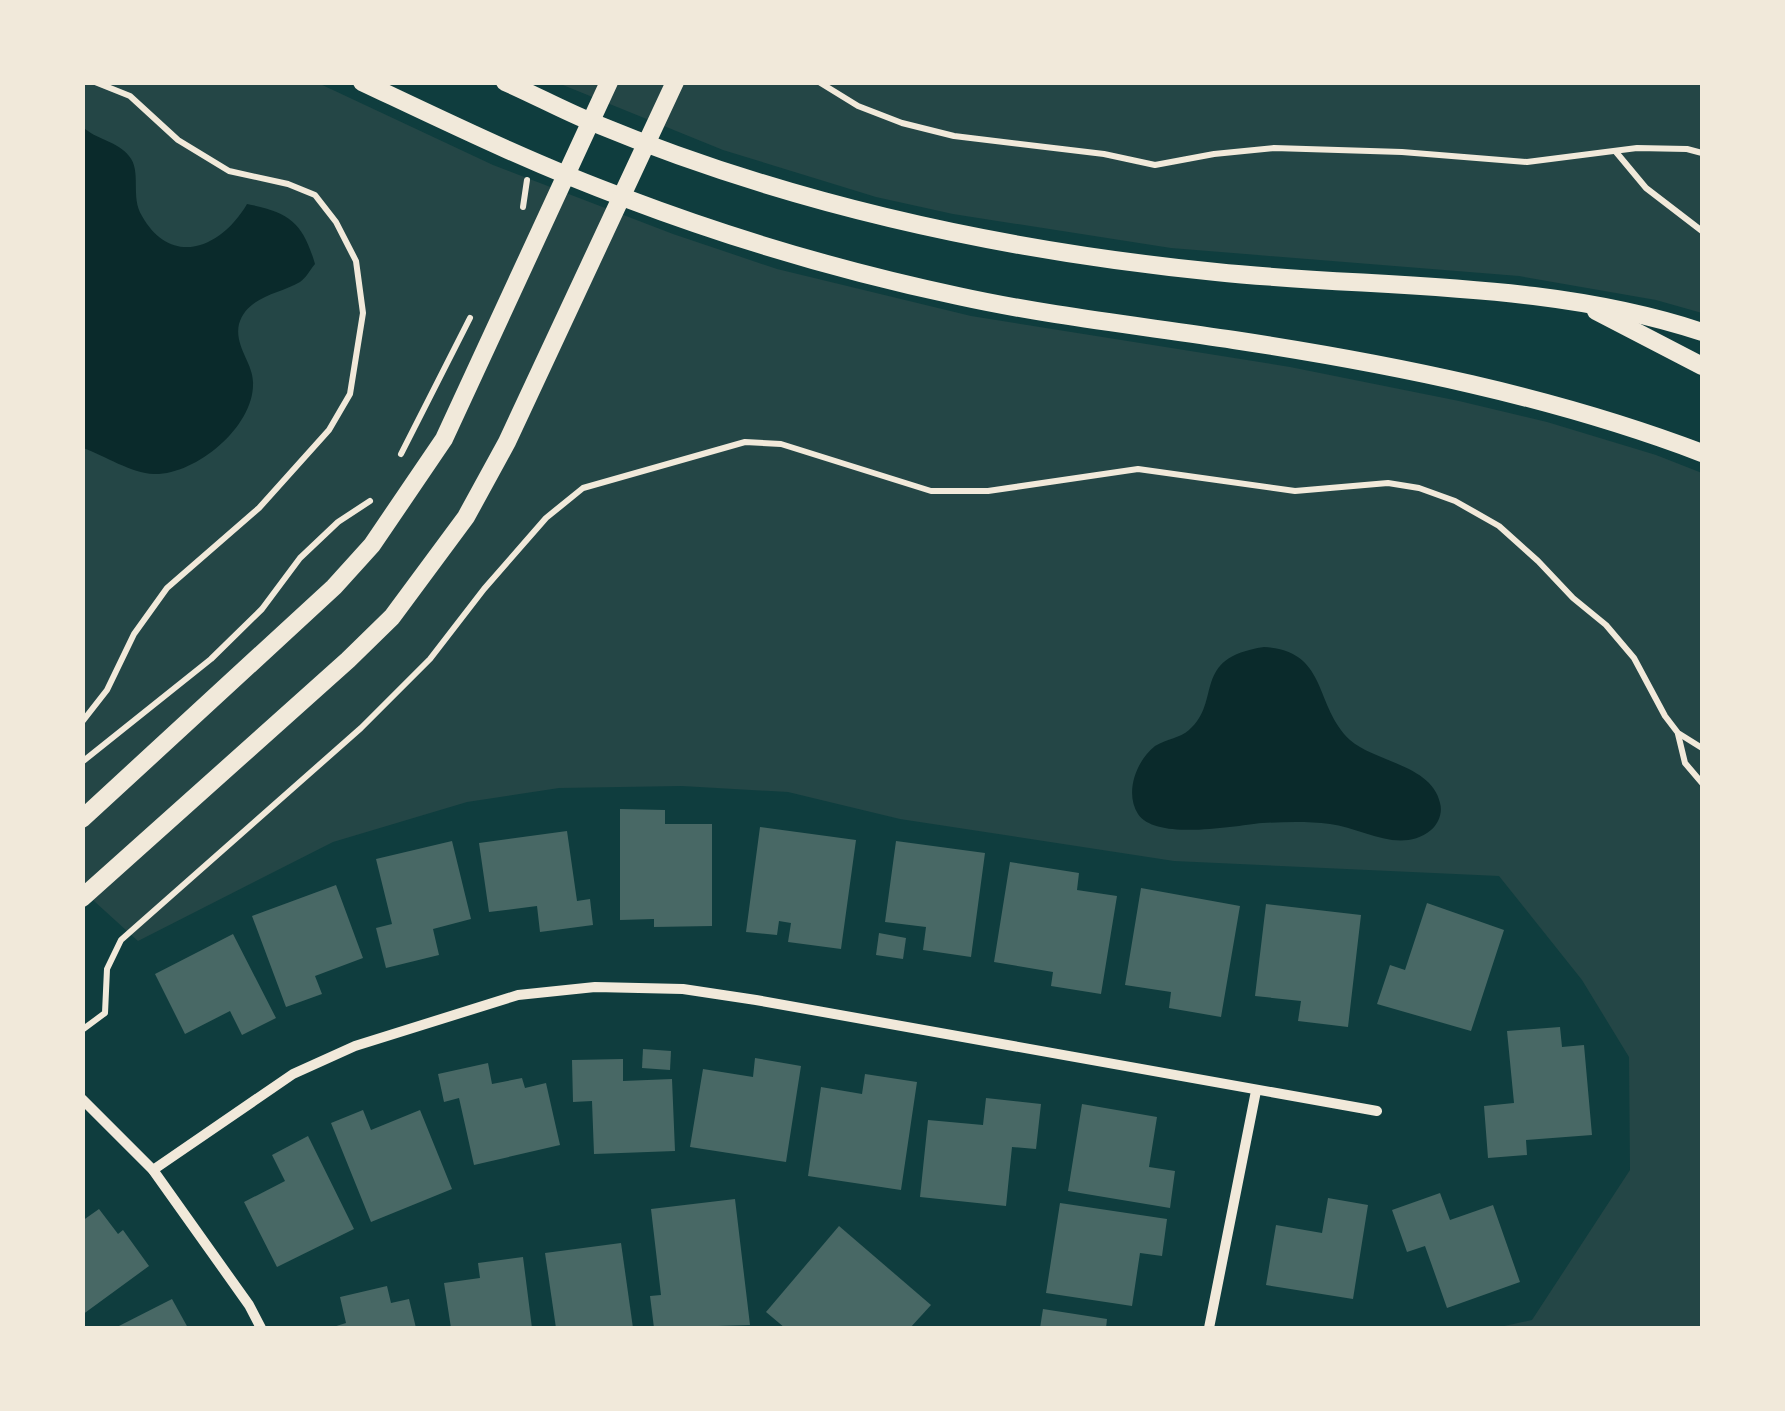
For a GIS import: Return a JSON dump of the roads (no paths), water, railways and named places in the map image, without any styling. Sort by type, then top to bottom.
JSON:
[{"type":"street","points":[[362,82],[531,160],[736,237],[959,297],[1364,362],[1539,400],[1702,450]]},
{"type":"street","points":[[505,82],[592,122],[739,175],[909,223],[999,243],[1220,273],[1504,290],[1580,302],[1702,332]]},
{"type":"street","points":[[82,819],[334,587],[372,544],[444,439],[609,82]]},
{"type":"street","points":[[82,898],[392,617],[466,517],[507,442],[675,82]]},
{"type":"street","points":[[1580,302],[1702,366]]},
{"type":"street","points":[[152,1170],[293,1074],[355,1046],[518,995],[595,987],[683,989],[756,1000],[1378,1111]]},
{"type":"street","points":[[1209,1328],[1256,1091]]},
{"type":"street","points":[[82,1099],[152,1170],[249,1305],[261,1328]]}]
